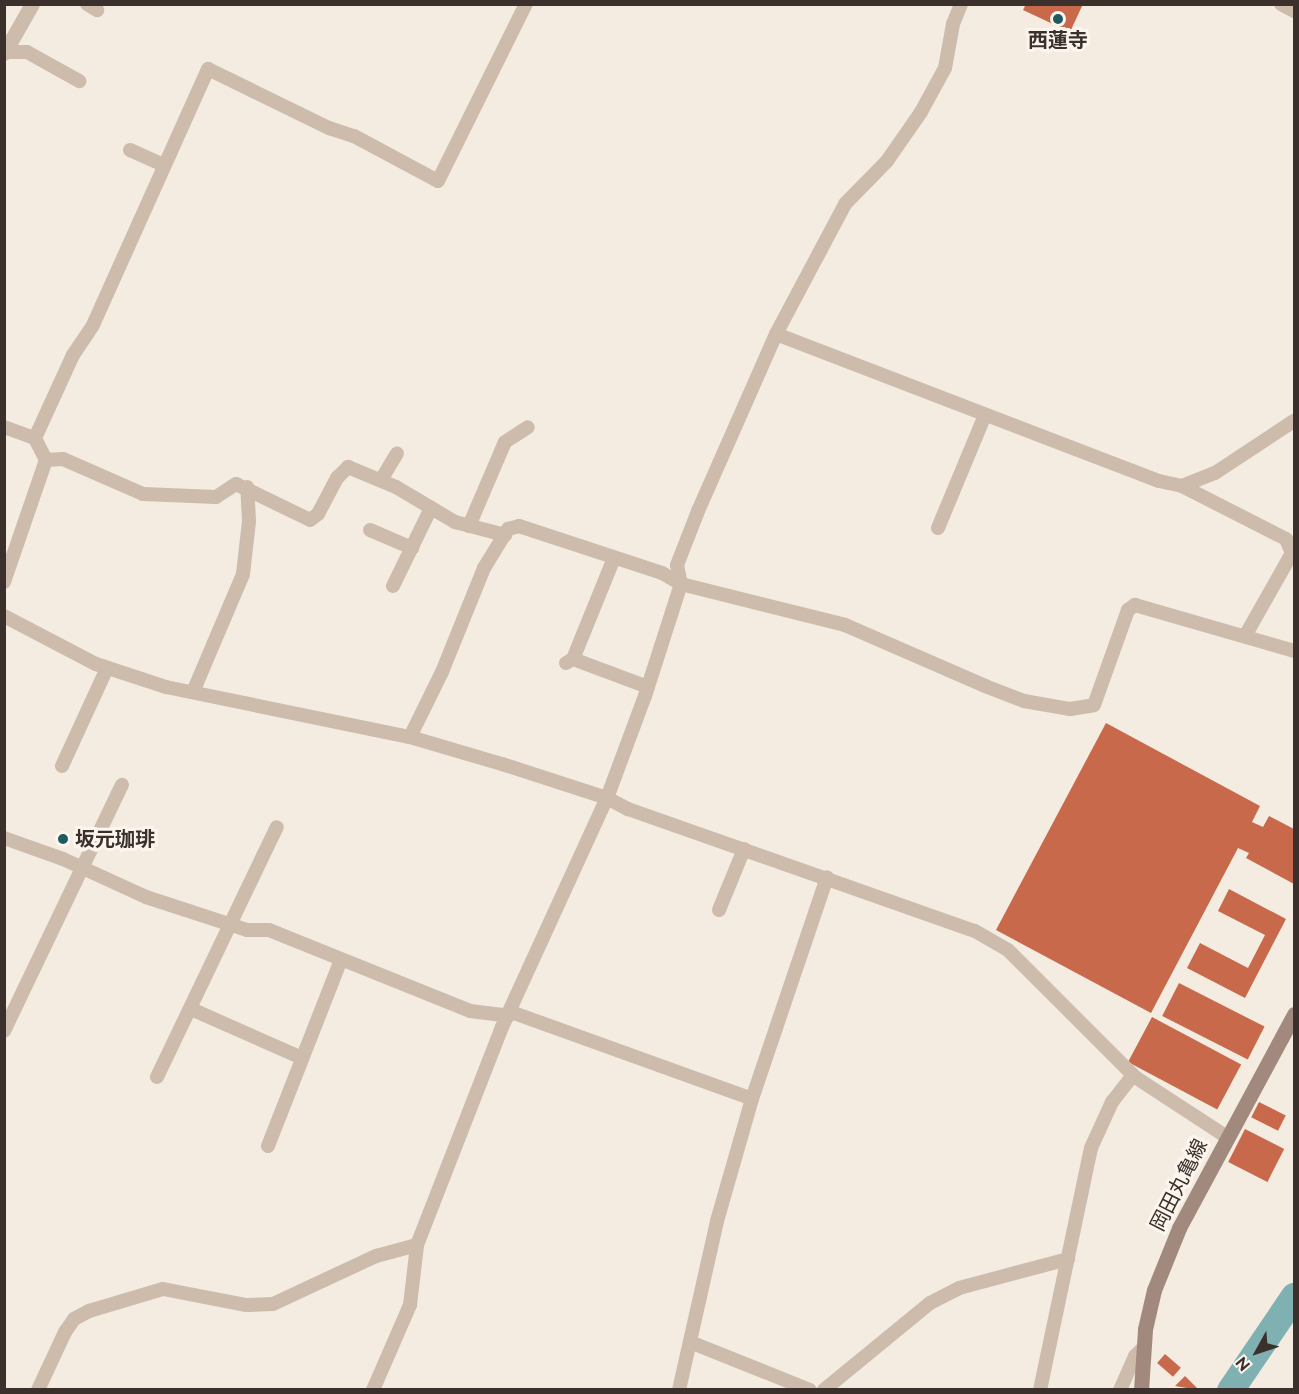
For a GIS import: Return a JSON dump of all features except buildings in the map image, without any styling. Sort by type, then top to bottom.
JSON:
[{"type":"main road","name":"岡田丸亀線","points":[[1141,1389],[1143,1348],[1154,1290],[1179,1228],[1294,1014]]},
{"type":"street","points":[[32,4],[5,52],[27,52],[78,81]]},
{"type":"street","points":[[35,438],[73,355],[93,325],[208,69],[329,128],[354,136],[438,181],[526,4]]},
{"type":"street","points":[[373,1389],[410,1305],[417,1245],[510,1014],[607,798],[648,687],[681,584],[677,565],[776,334],[845,204],[887,161],[921,112],[945,68],[952,24],[961,4]]},
{"type":"street","points":[[1281,4],[1294,11]]},
{"type":"street","points":[[130,150],[164,165]]},
{"type":"street","points":[[776,334],[1159,481],[1182,486],[1286,539],[1292,553],[1245,636]]},
{"type":"street","points":[[938,528],[985,415]]},
{"type":"street","points":[[1182,486],[1215,473],[1294,421]]},
{"type":"street","points":[[4,427],[35,438],[46,460],[4,582]]},
{"type":"street","points":[[469,526],[505,442],[528,427]]},
{"type":"street","points":[[381,480],[397,453]]},
{"type":"street","points":[[46,460],[63,459],[143,494],[216,497],[236,484],[247,487],[310,520],[318,514],[337,478],[348,467],[381,480],[469,526],[505,535]]},
{"type":"street","points":[[193,692],[243,574],[249,521],[247,487]]},
{"type":"street","points":[[393,586],[431,508]]},
{"type":"street","points":[[410,737],[484,568],[505,535],[519,526],[662,573],[681,584],[845,625],[985,686],[1024,700],[1070,709],[1094,705],[1128,610],[1135,604],[1294,651]]},
{"type":"street","points":[[370,530],[412,548]]},
{"type":"street","points":[[614,558],[570,661],[648,687]]},
{"type":"street","points":[[6,621],[107,668],[193,692],[410,737],[607,798],[628,809],[827,877],[991,938],[1133,1075],[1227,1137]]},
{"type":"street","points":[[62,766],[107,668]]},
{"type":"street","points":[[4,1031],[48,933],[83,870],[122,785]]},
{"type":"street","points":[[157,1077],[233,925],[277,827]]},
{"type":"street","points":[[4,838],[146,897],[233,925],[269,930],[471,1011],[510,1014],[752,1100]]},
{"type":"street","points":[[719,910],[744,849]]},
{"type":"street","points":[[679,1389],[717,1221],[752,1100],[827,877]]},
{"type":"street","points":[[268,1146],[341,960]]},
{"type":"street","points":[[191,1009],[302,1059]]},
{"type":"street","points":[[1040,1389],[1091,1148],[1112,1102],[1133,1075]]},
{"type":"street","points":[[38,1389],[65,1332],[74,1319],[89,1311],[163,1289],[246,1305],[273,1304],[376,1256],[417,1245]]},
{"type":"street","points":[[824,1389],[930,1303],[959,1288],[1068,1259]]},
{"type":"street","points":[[690,1342],[810,1389]]},
{"type":"street","points":[[1120,1389],[1135,1356],[1143,1348]]},
{"type":"waterway","points":[[1230,1390],[1294,1296]]},
{"type":"place","name":"西蓮寺","points":[[1058,19]]},
{"type":"place","name":"坂元珈琲","points":[[63,839]]}]
